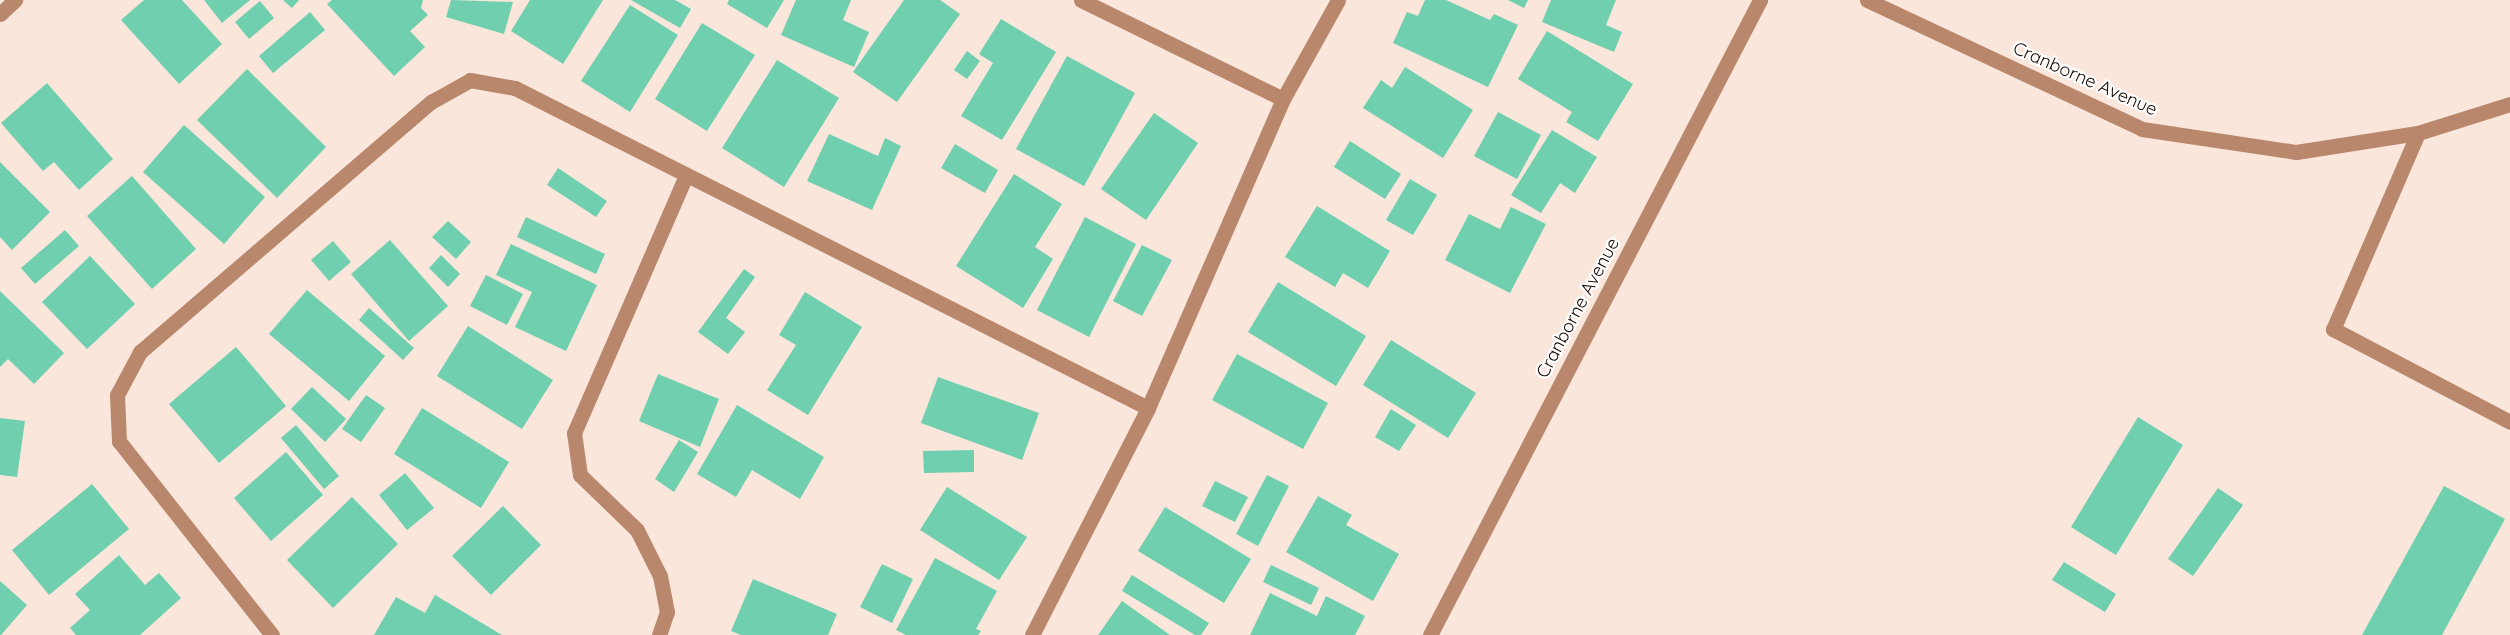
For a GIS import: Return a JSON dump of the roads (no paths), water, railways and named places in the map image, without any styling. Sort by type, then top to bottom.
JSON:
[{"type":"street","points":[[0,14],[15,0]]},
{"type":"street","points":[[1081,0],[1283,99]]},
{"type":"street","points":[[1032,635],[1148,408],[1283,99],[1338,0]]},
{"type":"street","name":"Cranborne Avenue","points":[[1430,635],[1760,0]]},
{"type":"street","name":"Cranborne Avenue","points":[[1867,0],[2142,129],[2296,152],[2418,133],[2510,104]]},
{"type":"street","points":[[272,635],[119,441],[117,395],[140,352],[430,102],[470,80],[515,88],[1148,408]]},
{"type":"street","points":[[2418,133],[2333,329],[2510,422]]},
{"type":"street","points":[[659,635],[667,612],[660,576],[638,530],[580,474],[573,433],[686,175]]}]
